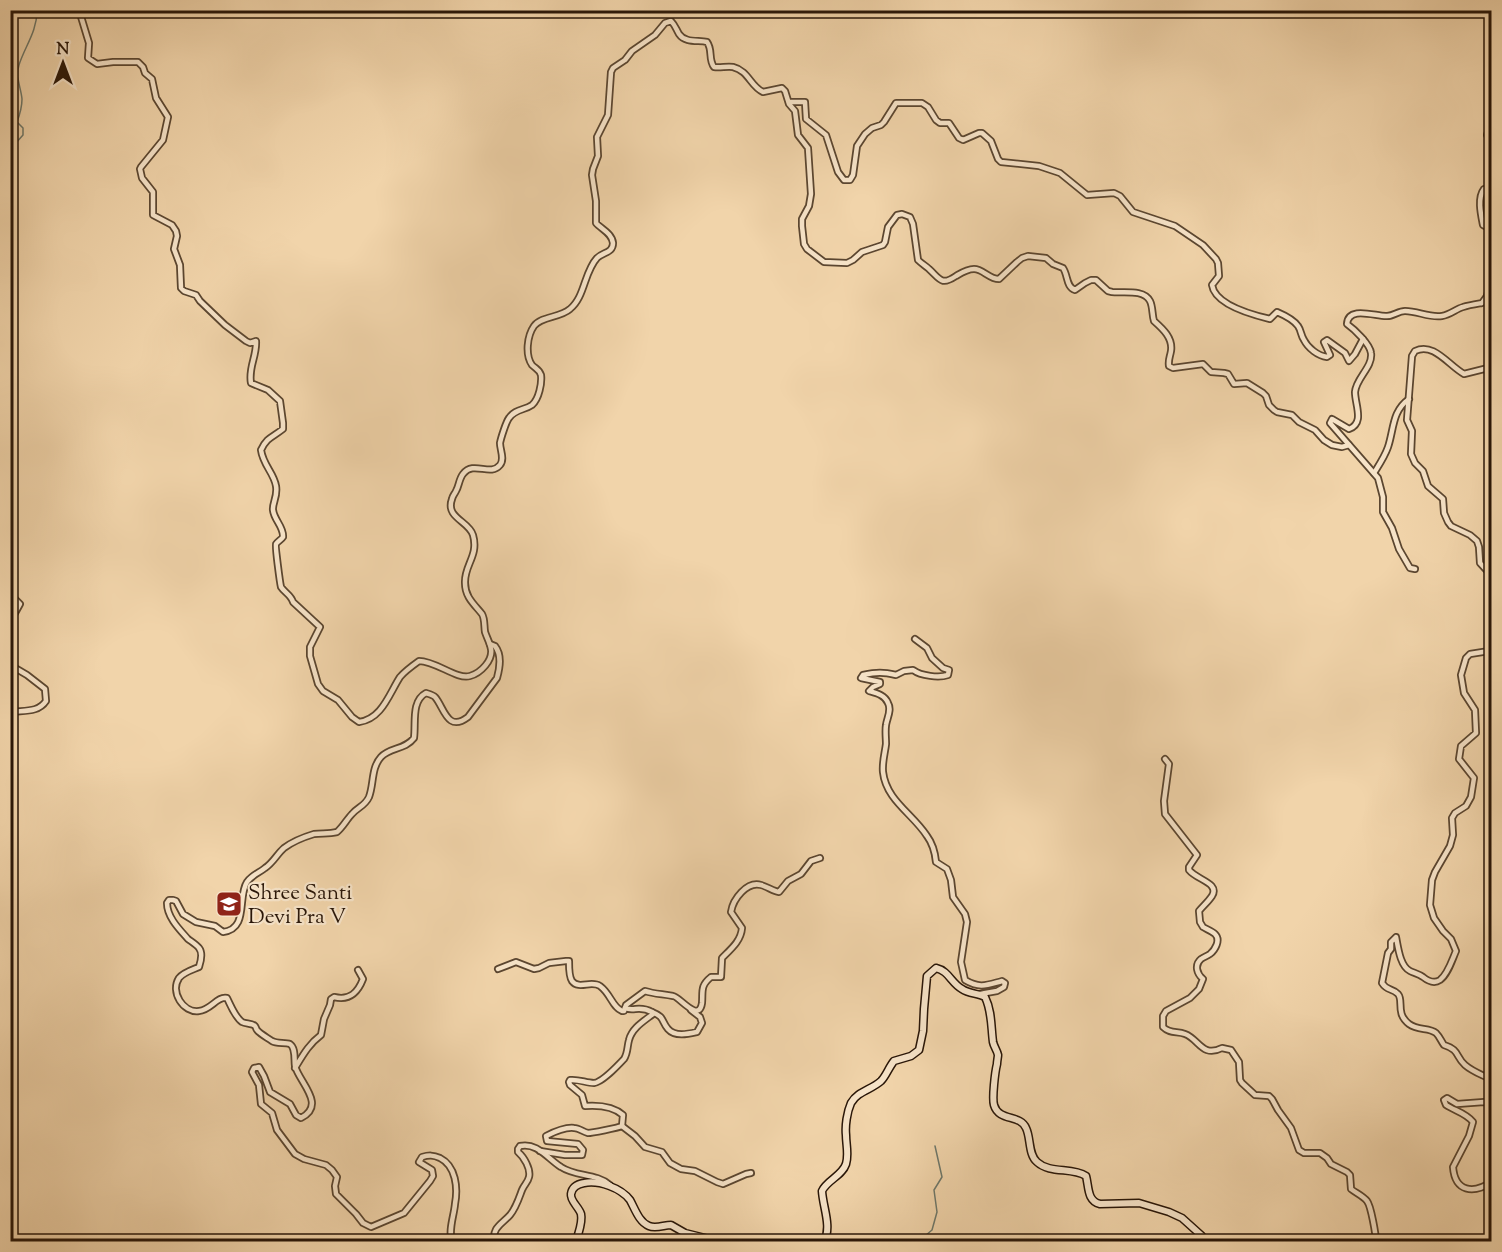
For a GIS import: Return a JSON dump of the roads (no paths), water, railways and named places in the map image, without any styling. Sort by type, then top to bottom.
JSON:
[{"type":"street","points":[[79,10],[89,43],[88,58],[97,64],[138,62],[152,80],[156,98],[167,115],[168,121],[163,140],[141,167],[140,173],[153,192],[153,215],[172,225],[176,231],[174,249],[180,265],[181,288],[196,295],[225,325],[246,341],[250,343],[256,341],[256,353],[251,365],[251,382],[268,390],[280,401],[283,429],[273,434],[262,448],[266,467],[276,484],[277,495],[273,512],[284,533],[276,543],[275,549],[280,583],[293,602],[321,627],[310,647],[310,656],[320,687],[338,700],[359,722],[378,713],[402,675],[419,661],[427,662],[462,677],[481,670],[489,660],[492,651],[483,616],[472,603],[465,589],[465,574],[474,556],[473,534],[454,515],[451,503],[464,472],[471,468],[492,470],[500,465],[502,461],[501,440],[508,419],[513,413],[532,405],[536,400],[540,386],[540,372],[532,364],[528,354],[533,327],[537,322],[560,316],[575,304],[584,286],[585,278],[597,258],[612,247],[609,234],[596,223],[596,201],[592,175],[598,156],[597,137],[608,115],[609,88],[613,68],[655,35],[665,22],[671,21],[684,39],[704,41],[709,44],[711,62],[714,67],[735,68],[746,74],[756,88],[763,92],[782,88],[785,91],[795,111],[798,135],[808,148],[812,194],[810,206],[802,219],[803,236],[807,249],[819,260],[847,263],[862,252],[883,244],[893,219],[902,214],[910,217],[913,224],[918,260],[942,280],[949,281],[972,269],[999,279],[1022,258],[1034,256],[1046,258],[1063,268],[1072,290],[1091,280],[1096,280],[1108,291],[1140,293],[1148,297],[1154,321],[1162,327],[1170,341],[1169,366],[1173,368],[1203,364],[1211,372],[1228,374],[1234,384],[1247,383],[1263,393],[1274,410],[1292,415],[1299,422],[1315,430],[1328,443],[1342,447],[1349,445]]},
{"type":"street","points":[[1491,74],[1489,94],[1491,100]]},
{"type":"street","points":[[789,102],[805,102],[806,119],[826,135],[838,172],[844,180],[850,180],[853,175],[857,146],[861,140],[872,128],[884,122],[896,103],[922,103],[940,123],[949,123],[959,138],[963,140],[982,133],[991,141],[1001,162],[1039,166],[1060,173],[1086,195],[1114,193],[1120,196],[1133,212],[1165,222],[1184,231],[1203,245],[1218,263],[1219,276],[1212,285],[1216,296],[1255,316],[1269,319],[1277,312],[1286,316],[1298,326],[1305,342],[1312,350],[1322,357],[1330,355],[1324,342],[1327,340],[1345,354],[1349,361],[1363,339]]},
{"type":"street","points":[[1491,120],[1487,135],[1491,145]]},
{"type":"street","points":[[1491,190],[1484,189],[1481,198],[1483,225],[1491,230]]},
{"type":"street","points":[[1415,569],[1410,568],[1406,562],[1383,512],[1382,490],[1378,478],[1330,423],[1332,419],[1349,429],[1355,427],[1358,422],[1355,389],[1371,359],[1369,347],[1353,327],[1347,324],[1348,318],[1355,314],[1388,316],[1405,311],[1435,317],[1450,314],[1463,307],[1482,303],[1487,296],[1491,277]]},
{"type":"street","points":[[1491,365],[1488,368],[1464,374],[1436,352],[1424,348],[1415,351],[1412,356],[1408,423],[1412,431],[1413,459],[1423,471],[1431,489],[1443,499],[1444,513],[1451,526],[1470,535],[1477,542],[1480,563],[1491,576]]},
{"type":"street","points":[[1374,473],[1388,446],[1398,409],[1409,399]]},
{"type":"street","points":[[10,597],[20,604],[10,622]]},
{"type":"street","points":[[824,1242],[826,1220],[822,1191],[846,1166],[849,1107],[861,1093],[883,1080],[894,1061],[911,1056],[919,1050],[923,1031],[927,976],[936,968],[943,969],[960,989],[980,994],[997,991],[1004,987],[1005,982],[980,986],[965,980],[960,962],[967,922],[965,914],[953,897],[949,874],[936,862],[929,838],[887,787],[883,770],[886,723],[890,704],[877,693],[869,691],[880,682],[861,678],[863,675],[885,672],[896,675],[904,670],[913,670],[924,675],[948,675],[949,670],[943,668],[932,658],[927,648],[915,639]]},
{"type":"street","points":[[452,1242],[450,1234],[456,1203],[456,1185],[451,1166],[443,1160],[433,1155],[422,1157],[419,1162],[432,1170],[433,1176],[430,1181],[404,1213],[371,1227],[363,1223],[336,1194],[337,1177],[329,1167],[295,1154],[278,1130],[272,1113],[261,1104],[259,1085],[252,1072],[254,1068],[259,1067],[270,1092],[290,1104],[296,1115],[304,1117],[309,1110],[311,1096],[295,1068],[293,1047],[290,1044],[273,1042],[258,1031],[253,1024],[243,1023],[227,998],[221,998],[206,1010],[191,1011],[183,1005],[177,993],[178,980],[186,972],[199,967],[201,951],[174,922],[167,909],[167,901],[176,902],[183,914],[199,923],[215,926],[223,932],[234,927],[241,915],[245,885],[256,873],[266,868],[279,852],[291,844],[313,835],[337,832],[352,813],[366,803],[374,771],[380,758],[404,746],[414,738],[416,706],[422,694],[426,693],[435,697],[449,719],[458,722],[468,717],[497,678],[500,655],[495,646],[490,644]]},
{"type":"street","points":[[1491,650],[1470,654],[1466,658],[1461,675],[1464,693],[1475,710],[1476,733],[1461,746],[1459,759],[1474,778],[1473,788],[1466,806],[1455,813],[1452,818],[1453,835],[1450,846],[1432,880],[1430,905],[1434,918],[1451,939],[1455,951],[1447,972],[1438,981],[1430,981],[1407,970],[1396,937],[1391,942],[1382,983],[1385,988],[1398,994],[1402,1016],[1411,1025],[1416,1028],[1433,1030],[1444,1045],[1454,1049],[1465,1065],[1491,1080]]},
{"type":"street","points":[[10,665],[45,689],[46,701],[42,707],[36,709],[10,712]]},
{"type":"street","points":[[1165,759],[1169,764],[1164,801],[1166,814],[1197,855],[1189,870],[1214,888],[1210,899],[1199,911],[1199,917],[1203,927],[1214,932],[1218,940],[1213,951],[1198,962],[1197,971],[1203,980],[1199,989],[1190,998],[1166,1011],[1162,1027],[1167,1032],[1184,1033],[1206,1050],[1222,1048],[1231,1050],[1239,1062],[1242,1083],[1255,1095],[1269,1096],[1272,1099],[1291,1128],[1299,1150],[1304,1153],[1320,1153],[1327,1158],[1330,1164],[1350,1175],[1351,1189],[1370,1205],[1376,1242]]},
{"type":"street","points":[[691,1010],[695,1011],[702,1006],[703,986],[711,977],[721,977],[722,958],[741,937],[742,928],[731,912],[734,900],[755,884],[779,892],[788,881],[801,874],[811,861],[820,858]]},
{"type":"street","points":[[498,969],[516,962],[534,969],[549,963],[569,961],[572,981],[581,985],[598,985],[611,997],[618,1010],[622,1011],[626,1005],[645,991],[677,996],[700,1017],[702,1023],[697,1032],[681,1035],[670,1031],[661,1017],[652,1012],[641,1008],[629,1010],[625,1008]]},
{"type":"street","points":[[295,1068],[302,1055],[321,1035],[331,999],[334,997],[347,998],[359,989],[363,979],[358,970]]},
{"type":"street","points":[[980,994],[987,1002],[993,1046],[998,1055],[994,1106],[1004,1116],[1023,1122],[1028,1131],[1035,1160],[1050,1167],[1082,1173],[1086,1176],[1094,1203],[1139,1203],[1169,1212],[1182,1218],[1202,1236],[1204,1242]]},
{"type":"street","points":[[621,1126],[623,1115],[621,1112],[603,1106],[585,1106],[582,1095],[569,1082],[575,1079],[594,1083],[601,1081],[627,1055],[630,1036],[640,1023],[652,1015],[652,1012]]},
{"type":"street","points":[[1491,1106],[1484,1102],[1457,1104],[1447,1098],[1444,1100],[1448,1107],[1468,1116],[1473,1122],[1471,1134],[1453,1167],[1457,1181],[1463,1188],[1473,1189],[1484,1187],[1491,1182]]},
{"type":"street","points":[[540,1151],[582,1155],[583,1150],[578,1144],[547,1141],[546,1136],[569,1128],[592,1133],[621,1126],[645,1147],[662,1152],[670,1163],[681,1169],[695,1171],[723,1184],[738,1176],[751,1173]]},
{"type":"street","points":[[495,1242],[493,1238],[496,1229],[519,1202],[522,1190],[529,1178],[528,1167],[518,1152],[520,1146],[526,1144],[531,1146],[562,1168],[605,1180],[614,1189]]},
{"type":"street","points":[[576,1242],[581,1218],[571,1194],[573,1188],[589,1182],[606,1185],[627,1197],[644,1223],[650,1227],[671,1225],[685,1233],[721,1242]]},
{"type":"waterway","points":[[10,160],[15,144],[23,135],[23,128],[17,122],[22,99],[18,69],[33,32],[37,10]]},
{"type":"waterway","points":[[918,1242],[932,1230],[937,1212],[934,1190],[942,1177],[935,1146]]},
{"type":"place","name":"Shree Santi Devi Pra V","points":[[229,904]]}]
